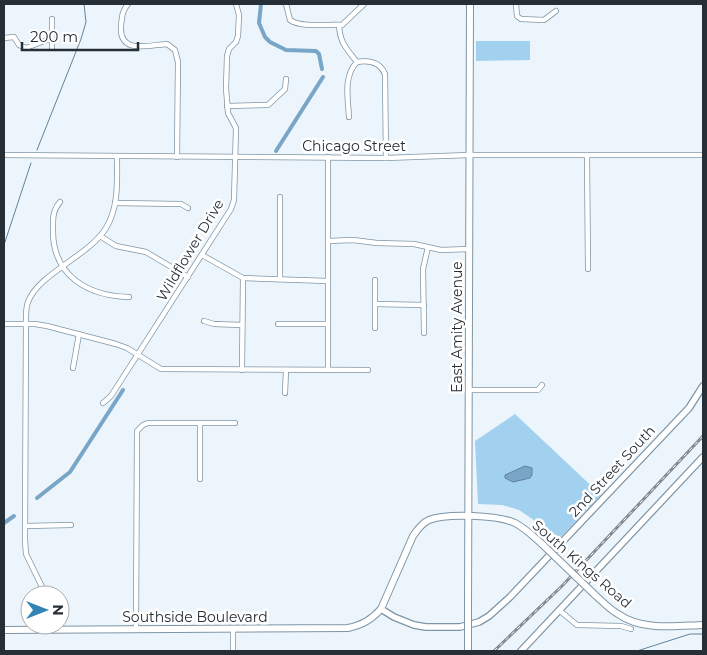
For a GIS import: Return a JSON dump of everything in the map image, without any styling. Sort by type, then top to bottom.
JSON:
[{"type":"main road","name":"East Amity Avenue","points":[[468,651],[470,4]]},
{"type":"main road","name":"South Kings Road","points":[[381,609],[413,536],[421,526],[429,520],[438,518],[493,517],[514,522],[523,527],[619,615],[638,624],[658,626],[703,625]]},
{"type":"main road","name":"Southside Boulevard","points":[[70,628],[348,628],[366,622],[381,609]]},
{"type":"main road","name":"Southside Boulevard","points":[[4,630],[20,629]]},
{"type":"street","points":[[128,4],[122,15],[121,33],[125,42],[133,47],[167,44],[175,50],[178,62],[177,157]]},
{"type":"street","name":"Wildflower Drive","points":[[103,403],[111,396],[138,355],[231,209],[234,200],[236,128],[228,113],[227,106],[227,56],[229,49],[236,42],[238,36],[239,15],[236,4]]},
{"type":"street","points":[[286,4],[290,20],[294,23],[305,25],[342,25],[364,4]]},
{"type":"street","points":[[516,4],[517,16],[522,20],[544,20],[556,12]]},
{"type":"street","points":[[52,19],[52,48]]},
{"type":"street","points":[[339,25],[340,36],[344,46],[357,62]]},
{"type":"street","points":[[4,38],[14,37],[19,45],[26,48],[52,38]]},
{"type":"street","points":[[349,117],[349,74],[357,62]]},
{"type":"street","points":[[357,62],[372,62],[383,69],[385,74],[386,158]]},
{"type":"street","points":[[227,106],[268,105],[285,89],[286,79]]},
{"type":"street","name":"Chicago Street","points":[[4,155],[386,158],[703,155]]},
{"type":"street","points":[[587,155],[588,270]]},
{"type":"street","points":[[41,585],[26,554],[26,324],[28,303],[34,291],[106,229],[115,204],[117,157]]},
{"type":"street","points":[[328,157],[328,370]]},
{"type":"street","points":[[280,197],[280,280]]},
{"type":"street","points":[[60,202],[54,208],[53,242],[62,267],[72,277],[92,291],[112,297],[129,297]]},
{"type":"street","points":[[115,204],[181,204],[188,208]]},
{"type":"street","points":[[100,236],[116,246],[146,252],[188,277]]},
{"type":"street","points":[[328,241],[353,240],[414,244],[441,250],[469,249]]},
{"type":"street","points":[[424,333],[423,269],[428,247]]},
{"type":"street","points":[[202,255],[243,278],[328,281]]},
{"type":"street","points":[[242,370],[243,278]]},
{"type":"street","points":[[375,280],[375,328]]},
{"type":"street","points":[[375,304],[424,305]]},
{"type":"street","points":[[204,322],[242,325]]},
{"type":"street","points":[[4,324],[47,326],[116,344],[161,369],[368,370]]},
{"type":"street","points":[[278,324],[328,324]]},
{"type":"street","points":[[73,368],[78,334]]},
{"type":"street","points":[[285,393],[286,370]]},
{"type":"street","points":[[469,390],[538,390],[542,385]]},
{"type":"street","name":"2nd Street South","points":[[381,609],[404,621],[426,627],[465,626],[479,622],[489,616],[510,598],[681,417],[695,400],[703,386]]},
{"type":"street","points":[[136,629],[136,434],[139,428],[148,424],[235,424]]},
{"type":"street","points":[[200,424],[200,479]]},
{"type":"street","points":[[521,651],[703,457]]},
{"type":"street","points":[[25,526],[71,525]]},
{"type":"street","points":[[559,610],[577,625],[621,626],[631,629]]},
{"type":"street","points":[[233,629],[233,651]]},
{"type":"shaded area","points":[[476,41],[530,41],[530,60],[476,61]]},
{"type":"shaded area","points":[[515,414],[601,495],[560,538],[519,510],[502,505],[478,504],[475,441]]},
{"type":"shaded area","points":[[525,466],[532,468],[530,478],[513,482],[505,478],[505,475]]},
{"type":"waterway","points":[[37,150],[81,39],[86,22],[84,4]]},
{"type":"waterway","points":[[261,4],[259,23],[265,37],[270,42],[286,50],[316,51],[319,54],[322,69]]},
{"type":"waterway","points":[[276,151],[323,77]]},
{"type":"waterway","points":[[4,245],[31,163]]},
{"type":"waterway","points":[[37,498],[70,472],[123,390]]},
{"type":"waterway","points":[[4,523],[14,516]]},
{"type":"waterway","points":[[637,651],[690,634],[703,634]]},
{"type":"railway","points":[[494,651],[562,586],[703,436]]}]
